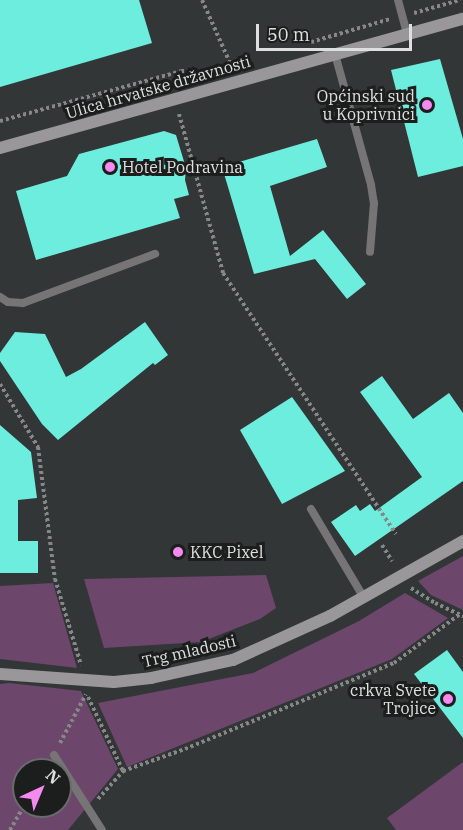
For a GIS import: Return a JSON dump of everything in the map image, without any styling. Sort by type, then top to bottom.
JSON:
[{"type":"main road","name":"Ulica hrvatske državnosti","points":[[0,148],[463,19]]},
{"type":"main road","name":"Trg mladosti","points":[[0,674],[114,682],[178,673],[233,660],[259,650],[364,598],[463,541]]},
{"type":"lane","points":[[398,0],[407,33]]},
{"type":"lane","points":[[335,54],[371,185],[374,203],[370,252]]},
{"type":"lane","points":[[0,297],[8,302],[23,303],[155,254]]},
{"type":"lane","points":[[311,509],[364,598]]},
{"type":"lane","points":[[54,755],[102,830]]},
{"type":"path","points":[[201,0],[231,65],[225,67]]},
{"type":"path","points":[[416,12],[460,0]]},
{"type":"path","points":[[367,26],[395,18]]},
{"type":"path","points":[[0,121],[181,71],[203,72],[218,69]]},
{"type":"path","points":[[179,113],[223,273],[396,534]]},
{"type":"path","points":[[0,384],[38,447],[56,579],[82,668]]},
{"type":"path","points":[[382,545],[392,561]]},
{"type":"path","points":[[88,811],[120,772],[185,749],[394,663],[461,615],[410,588]]},
{"type":"path","points":[[54,755],[87,693],[123,771]]},
{"type":"shaded area","points":[[463,556],[463,610],[431,595],[418,581]]},
{"type":"shaded area","points":[[266,575],[276,608],[260,619],[201,642],[104,648],[84,579]]},
{"type":"shaded area","points":[[53,583],[77,668],[0,659],[0,586]]},
{"type":"shaded area","points":[[405,593],[448,618],[392,659],[127,767],[98,703],[253,673],[359,621]]},
{"type":"shaded area","points":[[0,684],[81,691],[118,769],[68,830],[0,830]]},
{"type":"shaded area","points":[[463,762],[463,830],[396,830],[387,818]]},
{"type":"building","points":[[0,0],[139,0],[152,43],[0,87]]},
{"type":"building","name":"Općinski sud u Koprivnici","points":[[440,59],[463,139],[463,166],[418,177],[391,70]]},
{"type":"building","points":[[164,131],[176,135],[186,168],[185,180],[189,195],[174,199],[180,218],[36,260],[16,191],[67,176],[79,154]]},
{"type":"building","points":[[317,139],[327,167],[270,186],[290,256],[323,230],[366,284],[347,299],[315,259],[254,274],[222,167]]},
{"type":"building","points":[[145,322],[168,355],[155,365],[153,363],[58,440],[42,424],[0,361],[0,353],[15,332],[45,334],[66,377],[81,369]]},
{"type":"building","points":[[382,376],[413,419],[449,393],[463,413],[463,481],[355,556],[331,522],[356,505],[360,511],[370,504],[375,511],[422,477],[360,392]]},
{"type":"building","points":[[292,397],[345,471],[282,504],[240,430]]},
{"type":"building","points":[[0,425],[31,452],[37,498],[18,500],[18,541],[38,541],[38,573],[0,573]]},
{"type":"building","name":"crkva Svete Trojice","points":[[447,650],[463,672],[463,738],[414,674]]},
{"type":"place","name":"Općinski sud u Koprivnici","points":[[427,105]]},
{"type":"place","name":"Hotel Podravina","points":[[110,167]]},
{"type":"place","name":"KKC Pixel","points":[[178,552]]},
{"type":"place","name":"crkva Svete Trojice","points":[[448,699]]}]
